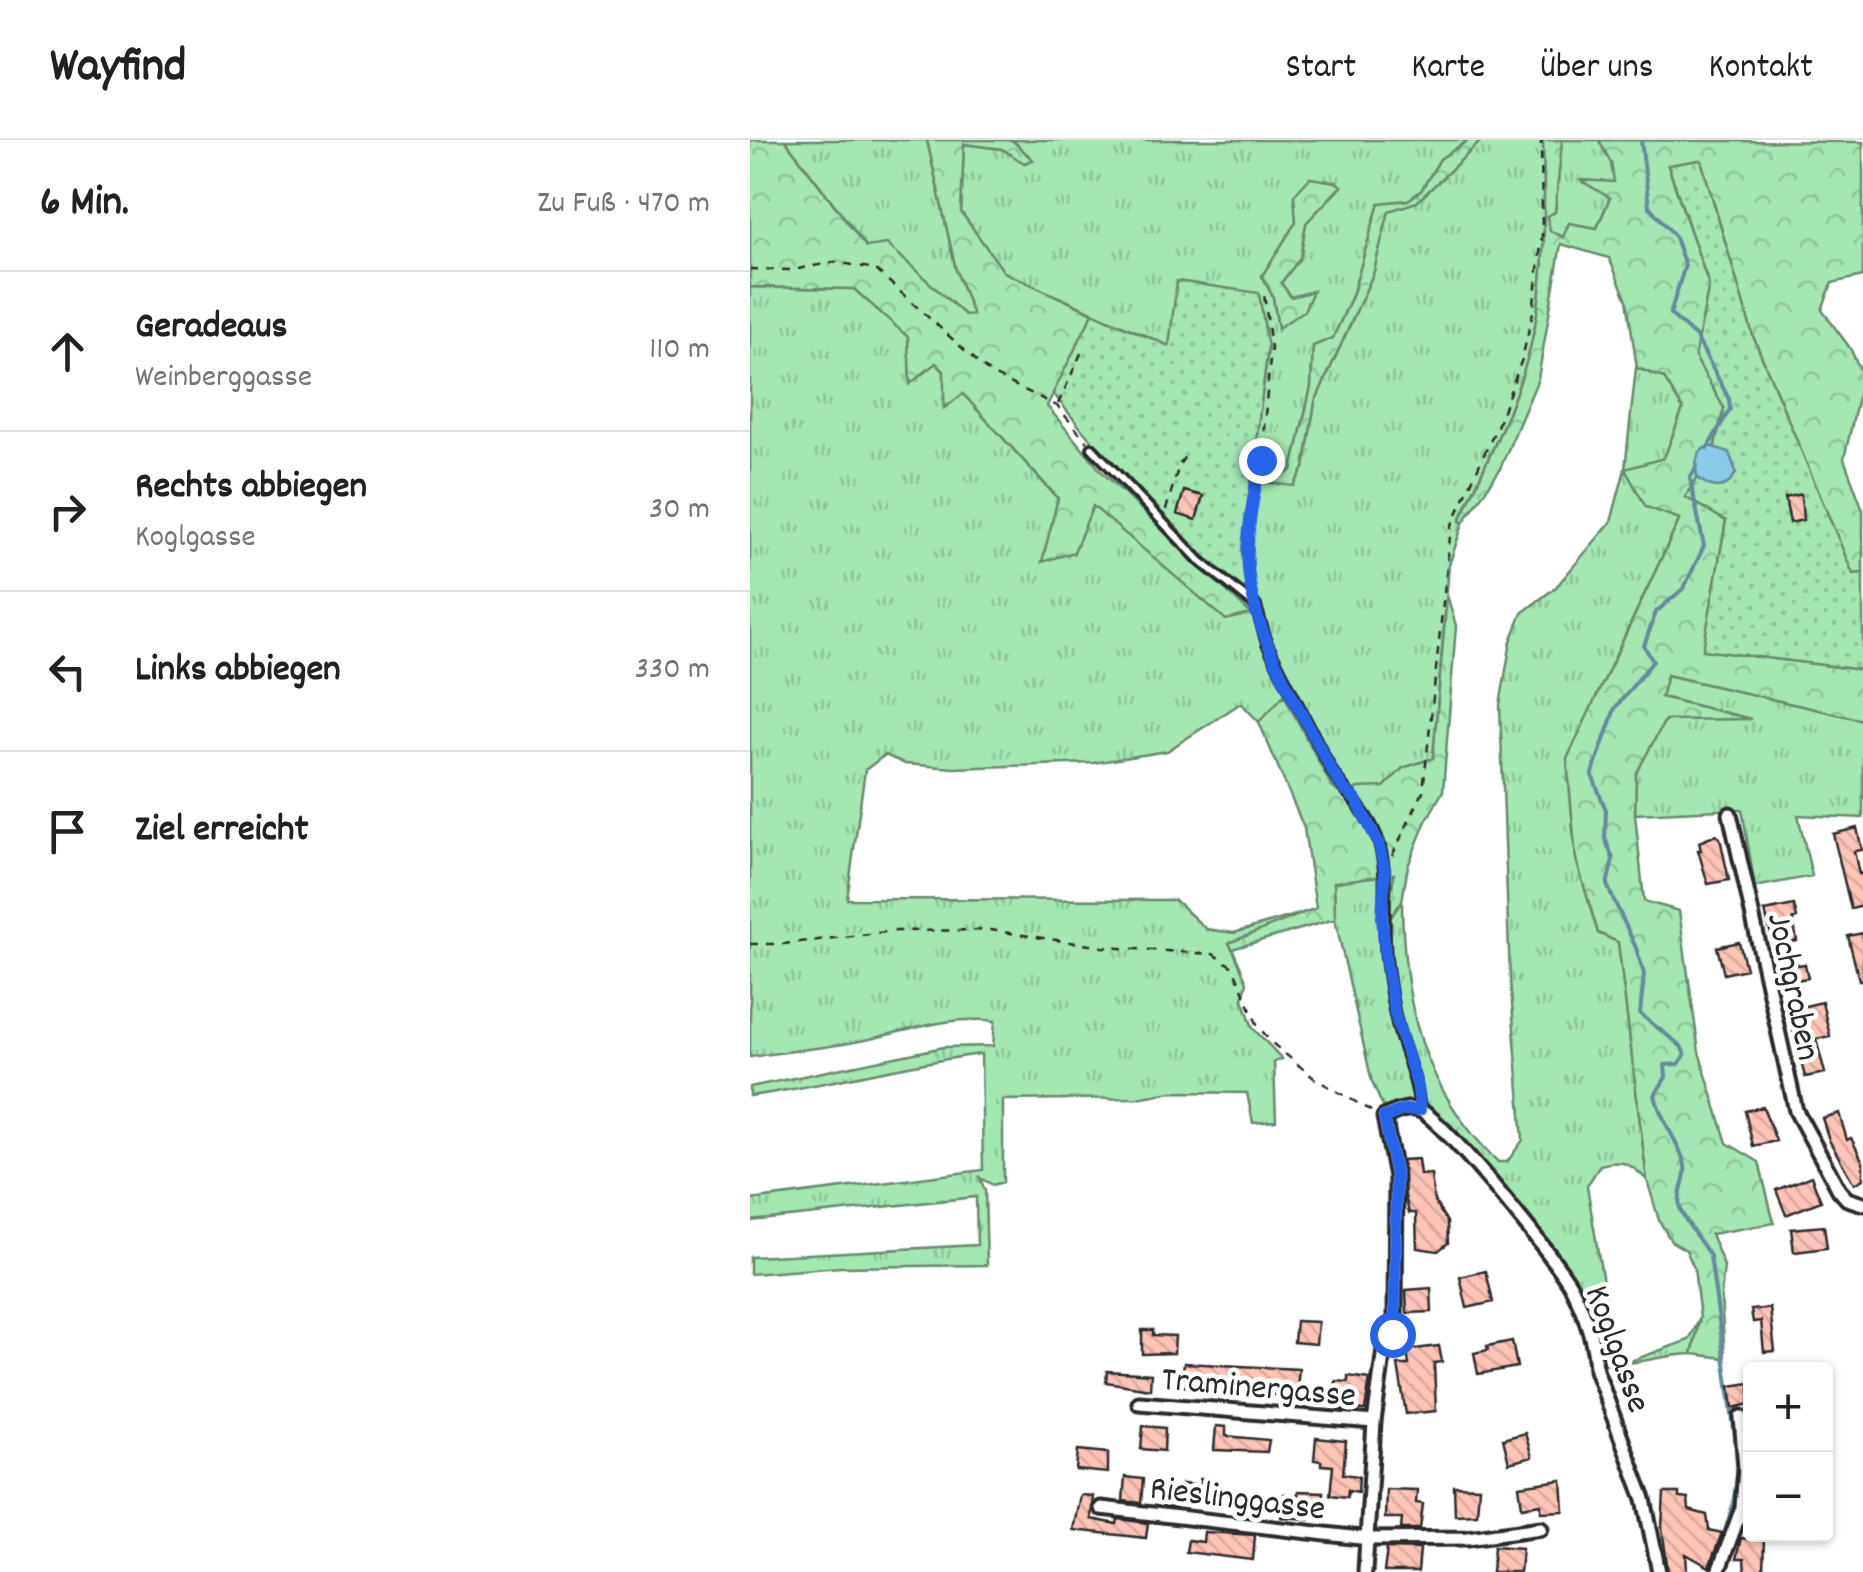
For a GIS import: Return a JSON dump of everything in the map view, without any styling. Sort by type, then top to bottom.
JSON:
[{"type":"street","name":"Jochgraben","points":[[1730,814],[1796,1111],[1838,1190],[1846,1199],[1863,1204]]},
{"type":"street","points":[[1365,1572],[1374,1422],[1384,1349],[1395,1318],[1396,1176],[1384,1117],[1403,1110],[1420,1110]]},
{"type":"street","name":"Koglgasse","points":[[1420,1110],[1463,1152],[1572,1286],[1596,1356],[1596,1370],[1644,1499],[1659,1572]]},
{"type":"street","name":"Traminergasse","points":[[1139,1402],[1374,1422]]},
{"type":"street","points":[[1718,1572],[1742,1508],[1745,1468],[1741,1417]]},
{"type":"street","name":"Rieslinggasse","points":[[1101,1508],[1369,1538],[1468,1538],[1541,1528]]},
{"type":"lane","points":[[1092,448],[1200,561],[1256,606],[1267,644],[1333,773],[1370,821],[1385,871],[1382,917],[1386,964],[1395,1015],[1418,1087],[1420,1110]]},
{"type":"path","points":[[1385,871],[1423,792],[1450,526],[1504,408],[1522,359],[1533,312],[1542,236],[1541,140]]},
{"type":"path","points":[[750,268],[792,270],[836,262],[875,269],[991,374],[1057,406],[1092,448]]},
{"type":"path","points":[[1256,606],[1248,568],[1271,348],[1264,294]]},
{"type":"path","points":[[1057,406],[1083,349]]},
{"type":"path","points":[[1162,521],[1179,465],[1186,455]]},
{"type":"path","points":[[750,944],[895,931],[990,930],[1103,947],[1213,954],[1233,967],[1258,1026],[1272,1043],[1323,1084],[1384,1117]]},
{"type":"green space","points":[[750,140],[785,140],[866,247],[887,244],[965,315],[973,315],[956,270],[927,140],[1012,140],[1033,160],[1024,163],[1002,149],[964,144],[961,212],[1004,272],[1093,313],[1047,406],[1101,471],[1251,614],[1226,620],[1093,506],[1074,552],[1042,562],[1058,498],[963,394],[944,408],[944,371],[936,363],[910,384],[908,337],[854,289],[750,287]]},
{"type":"green space","points":[[785,140],[927,140],[956,270],[973,315],[965,315],[867,247]]},
{"type":"green space","points":[[1012,140],[1469,140],[1440,159],[1421,191],[1407,201],[1379,204],[1352,296],[1333,338],[1313,346],[1311,387],[1292,470],[1304,468],[1315,402],[1373,274],[1389,210],[1417,202],[1482,140],[1543,140],[1539,303],[1514,398],[1460,520],[1463,523],[1449,565],[1433,758],[1403,768],[1385,787],[1348,802],[1332,787],[1284,696],[1259,722],[1241,703],[1167,751],[1093,763],[954,768],[905,764],[885,755],[865,770],[847,899],[1175,900],[1206,929],[1234,933],[1316,909],[1230,943],[1247,982],[1243,999],[1253,1028],[1282,1059],[1274,1062],[1276,1121],[1253,1123],[1247,1093],[1172,1092],[1137,1098],[1003,1100],[1003,1182],[993,1185],[980,1178],[985,1191],[987,1265],[841,1267],[750,1274],[750,1257],[977,1245],[976,1197],[750,1221],[750,1200],[983,1170],[981,1054],[750,1096],[750,1087],[944,1047],[993,1046],[995,1021],[945,1022],[851,1043],[750,1057],[750,287],[854,289],[909,337],[910,383],[936,363],[944,371],[945,407],[962,393],[1058,499],[1074,552],[1092,505],[1250,614],[1234,598],[1247,594],[1242,551],[1268,348],[1169,346],[1004,273],[961,212],[964,144],[1002,149],[1025,163],[1032,159]],"holes":[[[1341,187],[1306,223],[1300,258],[1281,283],[1291,297],[1278,328],[1273,297],[1262,276],[1296,222],[1295,195]]]},
{"type":"green space","points":[[1469,140],[1482,140],[1417,202],[1389,211],[1373,274],[1315,402],[1304,468],[1294,486],[1270,483],[1292,470],[1311,387],[1313,346],[1333,338],[1352,296],[1379,203],[1408,200],[1421,191],[1440,159]]},
{"type":"green space","points":[[1543,140],[1562,140],[1555,212],[1547,216],[1550,231],[1563,237],[1569,223],[1597,228],[1610,198],[1580,180],[1614,182],[1611,163],[1599,140],[1863,142],[1863,276],[1832,283],[1822,310],[1850,348],[1863,376],[1844,459],[1863,510],[1863,573],[1853,575],[1753,336],[1701,160],[1668,166],[1709,285],[1695,357],[1724,408],[1713,453],[1726,520],[1704,650],[1863,670],[1863,720],[1667,675],[1661,697],[1751,719],[1665,720],[1636,774],[1635,814],[1644,901],[1679,911],[1699,1052],[1727,1143],[1759,1162],[1774,1223],[1711,1234],[1724,1266],[1721,1296],[1725,1358],[1692,1354],[1700,1318],[1694,1268],[1686,1250],[1671,1241],[1659,1220],[1647,1180],[1618,942],[1598,933],[1576,859],[1567,759],[1680,519],[1646,507],[1625,469],[1664,458],[1683,409],[1664,378],[1637,368],[1627,300],[1609,258],[1561,244],[1538,379],[1499,471],[1463,523],[1460,521],[1514,398],[1534,330],[1543,249]]},
{"type":"green space","points":[[1562,140],[1599,140],[1611,163],[1615,183],[1583,180],[1610,197],[1597,228],[1563,237],[1550,231],[1547,215],[1555,212]]},
{"type":"green space","points":[[1701,160],[1753,336],[1853,574],[1863,573],[1863,670],[1703,650],[1726,521],[1685,497],[1713,453],[1724,408],[1695,357],[1709,285],[1668,165]]},
{"type":"green space","points":[[1310,178],[1341,186],[1306,223],[1300,258],[1281,283],[1291,297],[1313,291],[1304,311],[1278,328],[1273,297],[1262,276],[1296,222],[1294,195]]},
{"type":"green space","points":[[1177,281],[1259,293],[1268,348],[1242,551],[1247,594],[1193,549],[1144,500],[1053,393],[1093,313],[1169,346]]},
{"type":"green space","points":[[1636,368],[1664,378],[1683,409],[1664,459],[1626,469],[1680,518],[1567,760],[1576,859],[1598,933],[1618,942],[1647,1180],[1631,1166],[1615,1162],[1600,1165],[1587,1186],[1608,1312],[1608,1348],[1613,1359],[1628,1362],[1689,1340],[1700,1318],[1692,1354],[1625,1363],[1602,1364],[1580,1297],[1434,1115],[1407,1104],[1383,1107],[1372,1082],[1335,919],[1334,882],[1394,873],[1388,921],[1402,901],[1413,1009],[1434,1074],[1472,1134],[1498,1162],[1507,1162],[1523,1140],[1510,979],[1500,705],[1511,641],[1522,613],[1556,587],[1611,522],[1625,469]]},
{"type":"green space","points":[[1447,595],[1456,626],[1443,791],[1408,866],[1402,901],[1387,922],[1394,874],[1334,882],[1335,919],[1232,949],[1229,943],[1316,908],[1304,828],[1259,722],[1284,695],[1332,787],[1348,801],[1357,788],[1384,787],[1403,768],[1433,758]]},
{"type":"green space","points":[[1667,675],[1863,720],[1863,818],[1798,815],[1812,876],[1755,887],[1742,809],[1635,814],[1636,773],[1665,720],[1746,718],[1661,697]]},
{"type":"water","points":[[1710,446],[1729,452],[1736,472],[1724,486],[1708,485],[1697,477],[1699,454]]},
{"type":"building","points":[[1184,491],[1203,496],[1196,520],[1177,514]]},
{"type":"building","points":[[1801,494],[1803,520],[1790,523],[1785,498]]},
{"type":"building","points":[[1857,828],[1862,850],[1854,851],[1859,874],[1863,873],[1863,906],[1851,909],[1833,834]]},
{"type":"building","points":[[1716,835],[1720,838],[1729,880],[1708,884],[1699,842]]},
{"type":"building","points":[[1794,905],[1797,941],[1787,943],[1798,965],[1805,964],[1808,978],[1783,982],[1765,911]]},
{"type":"building","points":[[1863,933],[1863,980],[1859,980],[1848,936]]},
{"type":"building","points":[[1739,942],[1746,969],[1724,974],[1717,947]]},
{"type":"building","points":[[1822,1002],[1830,1036],[1816,1039],[1825,1073],[1805,1077],[1788,1010]]},
{"type":"building","points":[[1763,1107],[1776,1141],[1753,1146],[1745,1111]]},
{"type":"building","points":[[1839,1113],[1847,1140],[1851,1138],[1863,1162],[1863,1179],[1854,1184],[1829,1140],[1822,1118]]},
{"type":"building","points":[[1418,1159],[1420,1175],[1431,1174],[1434,1201],[1447,1222],[1448,1243],[1438,1251],[1417,1248],[1416,1213],[1409,1213],[1405,1196],[1402,1160]]},
{"type":"building","points":[[1811,1176],[1821,1201],[1786,1215],[1776,1190]]},
{"type":"building","points":[[1824,1226],[1827,1248],[1794,1252],[1791,1229]]},
{"type":"building","points":[[1486,1271],[1493,1302],[1467,1308],[1460,1277]]},
{"type":"building","points":[[1431,1288],[1432,1312],[1407,1313],[1406,1290]]},
{"type":"building","points":[[1770,1308],[1775,1351],[1764,1352],[1761,1321],[1753,1322],[1751,1310]]},
{"type":"building","points":[[1296,1321],[1318,1322],[1316,1344],[1294,1342]]},
{"type":"building","points":[[1142,1330],[1175,1336],[1174,1353],[1142,1354]]},
{"type":"building","points":[[1512,1341],[1517,1367],[1478,1374],[1474,1353]]},
{"type":"building","points":[[1439,1346],[1442,1362],[1434,1363],[1436,1411],[1406,1414],[1398,1365],[1409,1365],[1407,1350]]},
{"type":"building","points":[[1184,1363],[1299,1369],[1296,1397],[1181,1386]]},
{"type":"building","points":[[1107,1371],[1151,1374],[1150,1389],[1106,1382]]},
{"type":"building","points":[[1348,1376],[1370,1379],[1365,1410],[1333,1408],[1336,1381],[1348,1382]]},
{"type":"building","points":[[1743,1384],[1743,1406],[1733,1408],[1730,1386]]},
{"type":"building","points":[[1143,1426],[1165,1428],[1164,1451],[1141,1449]]},
{"type":"building","points":[[1216,1426],[1226,1427],[1226,1436],[1269,1440],[1267,1452],[1214,1450]]},
{"type":"building","points":[[1525,1433],[1532,1457],[1509,1463],[1503,1439]]},
{"type":"building","points":[[1316,1438],[1346,1441],[1343,1474],[1359,1476],[1358,1492],[1348,1490],[1347,1497],[1330,1495],[1333,1466],[1314,1460]]},
{"type":"building","points":[[1078,1450],[1108,1453],[1108,1473],[1076,1470]]},
{"type":"building","points":[[1125,1477],[1143,1479],[1141,1503],[1123,1501]]},
{"type":"building","points":[[1200,1479],[1215,1480],[1212,1500],[1202,1499],[1202,1504],[1180,1502],[1182,1484],[1200,1486]]},
{"type":"building","points":[[1562,1480],[1564,1511],[1541,1512],[1541,1504],[1522,1507],[1519,1486]]},
{"type":"building","points":[[1454,1486],[1479,1487],[1477,1514],[1455,1515]]},
{"type":"building","points":[[1386,1489],[1417,1490],[1416,1503],[1423,1504],[1420,1529],[1401,1529],[1402,1518],[1385,1518]]},
{"type":"building","points":[[1298,1491],[1323,1492],[1321,1516],[1281,1517],[1284,1494],[1298,1495]]},
{"type":"building","points":[[1664,1493],[1679,1493],[1679,1498],[1688,1499],[1689,1510],[1707,1515],[1709,1530],[1722,1533],[1709,1567],[1686,1554],[1687,1572],[1668,1572],[1662,1527]]},
{"type":"building","points":[[1080,1495],[1093,1496],[1091,1519],[1117,1524],[1118,1519],[1148,1523],[1146,1538],[1073,1530]]},
{"type":"building","points":[[1231,1495],[1261,1498],[1260,1510],[1230,1506]]},
{"type":"building","points":[[1204,1532],[1255,1535],[1253,1560],[1186,1552],[1188,1540],[1203,1542]]},
{"type":"building","points":[[1741,1538],[1743,1542],[1764,1542],[1763,1572],[1745,1572],[1744,1559],[1736,1559]]},
{"type":"building","points":[[1494,1546],[1522,1548],[1520,1572],[1492,1572]]},
{"type":"building","points":[[1387,1548],[1420,1549],[1418,1572],[1384,1572]]},
{"type":"waterway","points":[[1641,140],[1649,206],[1674,235],[1685,265],[1670,314],[1696,337],[1729,399],[1730,409],[1707,449]]},
{"type":"waterway","points":[[1697,466],[1690,478],[1704,546],[1684,588],[1656,612],[1644,646],[1653,661],[1615,708],[1592,775],[1606,810],[1605,838],[1613,859],[1607,885],[1644,974],[1640,1014],[1681,1046],[1685,1055],[1679,1064],[1665,1065],[1666,1077],[1655,1095],[1684,1161],[1680,1208],[1710,1256],[1739,1464],[1733,1504],[1716,1562]]},
{"type":"route","points":[[1261,460],[1249,532],[1248,568],[1256,606],[1267,644],[1333,773],[1370,821],[1378,842],[1385,871],[1382,917],[1386,964],[1402,1042],[1418,1087],[1420,1110],[1411,1108],[1384,1117],[1396,1176],[1392,1334]]}]
